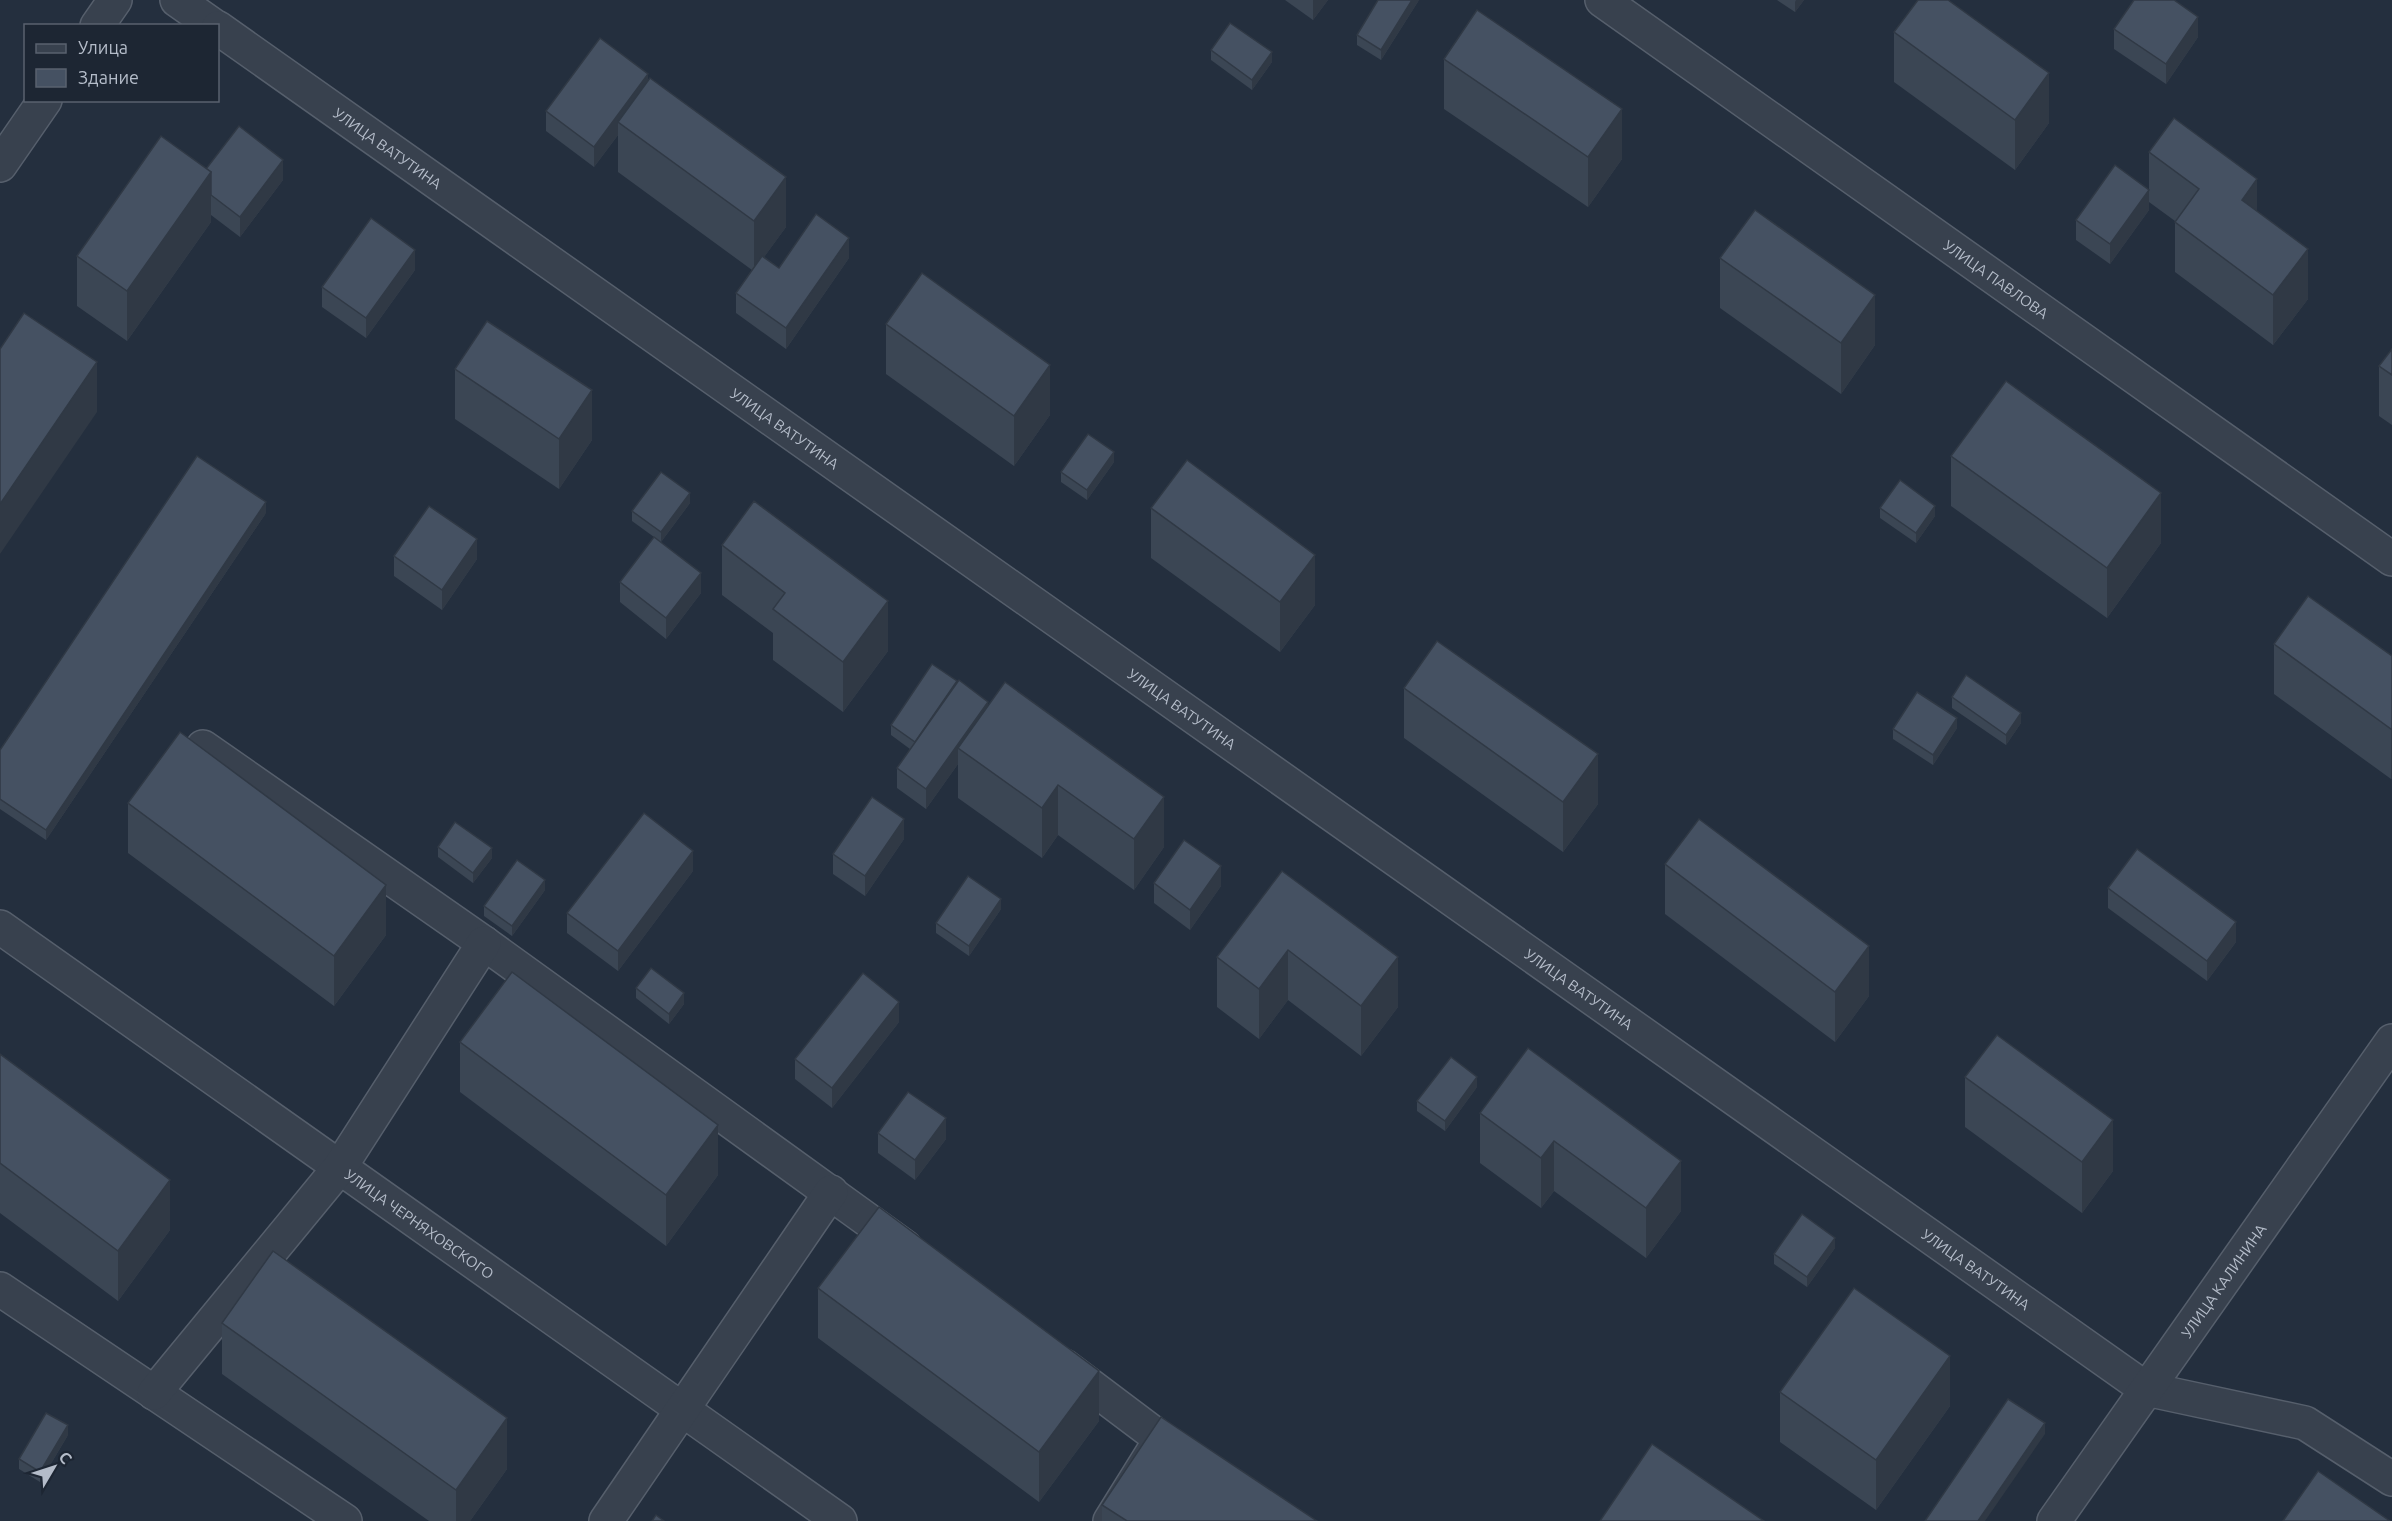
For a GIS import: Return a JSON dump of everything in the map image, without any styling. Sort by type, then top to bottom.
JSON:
[{"type":"street","points":[[98,24],[115,0]]},
{"type":"street","points":[[177,0],[211,24]]},
{"type":"street","name":"УЛИЦА ПАВЛОВА","points":[[1602,0],[2392,558]]},
{"type":"street","name":"УЛИЦА ВАТУТИНА","points":[[219,29],[2146,1389]]},
{"type":"street","points":[[0,165],[44,102]]},
{"type":"street","points":[[203,747],[484,943],[926,1263]]},
{"type":"street","name":"УЛИЦА ЧЕРНЯХОВСКОГО","points":[[0,927],[840,1521]]},
{"type":"street","points":[[154,1393],[340,1167],[484,943]]},
{"type":"street","name":"УЛИЦА КАЛИНИНА","points":[[2054,1521],[2392,1041]]},
{"type":"street","points":[[606,1521],[831,1192]]},
{"type":"street","points":[[0,1289],[345,1521]]},
{"type":"street","points":[[1039,1347],[1161,1439],[1110,1521]]},
{"type":"street","points":[[2146,1389],[2305,1423],[2392,1479]]},
{"type":"building","points":[[1378,0],[1412,0],[1381,50],[1357,35]]},
{"type":"building","points":[[1918,0],[1948,0],[2049,73],[2015,120],[1894,32]]},
{"type":"building","points":[[2134,0],[2174,0],[2198,17],[2166,64],[2114,29]]},
{"type":"building","points":[[1477,10],[1622,109],[1588,157],[1444,59]]},
{"type":"building","points":[[1230,23],[1272,52],[1252,80],[1211,50]]},
{"type":"building","points":[[600,38],[648,74],[594,147],[546,111]]},
{"type":"building","points":[[650,78],[786,177],[754,221],[618,122]]},
{"type":"building","points":[[2174,118],[2257,179],[2242,200],[2308,249],[2273,295],[2175,222],[2199,189],[2149,152]]},
{"type":"building","points":[[239,126],[283,160],[240,217],[211,195],[211,172],[206,169]]},
{"type":"building","points":[[161,136],[211,172],[127,291],[77,256]]},
{"type":"building","points":[[2115,165],[2149,190],[2110,244],[2076,220]]},
{"type":"building","points":[[1755,210],[1875,295],[1841,343],[1720,258]]},
{"type":"building","points":[[816,214],[849,238],[786,328],[736,293],[762,256],[779,268]]},
{"type":"building","points":[[371,218],[415,250],[366,318],[322,287]]},
{"type":"building","points":[[922,273],[1050,365],[1014,416],[886,324]]},
{"type":"building","points":[[24,313],[97,362],[0,504],[0,349]]},
{"type":"building","points":[[487,321],[592,390],[559,439],[455,369]]},
{"type":"building","points":[[2392,349],[2392,375],[2379,366]]},
{"type":"building","points":[[2006,381],[2161,493],[2107,568],[1951,456]]},
{"type":"building","points":[[1088,434],[1114,452],[1087,490],[1061,472]]},
{"type":"building","points":[[197,456],[266,502],[46,830],[0,799],[0,750]]},
{"type":"building","points":[[1187,460],[1315,555],[1280,602],[1151,508]]},
{"type":"building","points":[[661,472],[690,493],[661,532],[632,511]]},
{"type":"building","points":[[1900,480],[1935,506],[1916,533],[1880,508]]},
{"type":"building","points":[[754,501],[888,601],[843,662],[773,609],[785,593],[722,545]]},
{"type":"building","points":[[429,506],[477,539],[442,590],[394,556]]},
{"type":"building","points":[[654,537],[701,573],[666,618],[620,582]]},
{"type":"building","points":[[2308,596],[2392,656],[2391,729],[2274,644]]},
{"type":"building","points":[[1437,641],[1598,754],[1563,802],[1404,688]]},
{"type":"building","points":[[932,664],[957,681],[915,742],[891,725]]},
{"type":"building","points":[[1966,675],[2021,713],[2006,735],[1952,697]]},
{"type":"building","points":[[959,680],[988,702],[926,789],[897,768]]},
{"type":"building","points":[[1005,682],[1164,797],[1134,839],[1058,785],[1042,808],[958,748]]},
{"type":"building","points":[[1917,692],[1957,718],[1933,755],[1893,729]]},
{"type":"building","points":[[180,732],[386,885],[334,956],[128,803]]},
{"type":"building","points":[[872,797],[904,819],[865,876],[833,854]]},
{"type":"building","points":[[644,813],[693,851],[618,951],[567,913]]},
{"type":"building","points":[[1699,819],[1869,946],[1835,992],[1665,864]]},
{"type":"building","points":[[455,822],[492,848],[473,873],[438,847]]},
{"type":"building","points":[[1184,840],[1221,866],[1190,910],[1154,883]]},
{"type":"building","points":[[2137,849],[2236,922],[2207,961],[2108,888]]},
{"type":"building","points":[[517,860],[545,880],[512,926],[484,906]]},
{"type":"building","points":[[1282,871],[1398,957],[1361,1006],[1288,950],[1259,989],[1217,957]]},
{"type":"building","points":[[968,876],[1001,899],[969,946],[936,923]]},
{"type":"building","points":[[651,968],[684,993],[669,1014],[636,988]]},
{"type":"building","points":[[512,972],[718,1125],[666,1195],[460,1042]]},
{"type":"building","points":[[863,973],[899,1002],[832,1088],[795,1059]]},
{"type":"building","points":[[1997,1035],[2113,1120],[2082,1162],[1965,1077]]},
{"type":"building","points":[[1528,1048],[1681,1161],[1646,1208],[1554,1141],[1541,1158],[1480,1113]]},
{"type":"building","points":[[0,1054],[170,1180],[118,1251],[0,1163]]},
{"type":"building","points":[[1451,1057],[1477,1077],[1445,1121],[1417,1101]]},
{"type":"building","points":[[908,1092],[946,1118],[915,1160],[878,1133]]},
{"type":"building","points":[[879,1207],[1099,1371],[1039,1452],[818,1288]]},
{"type":"building","points":[[1802,1214],[1835,1238],[1807,1277],[1774,1254]]},
{"type":"building","points":[[273,1251],[507,1418],[456,1490],[222,1323]]},
{"type":"building","points":[[1854,1288],[1950,1356],[1876,1460],[1780,1392]]},
{"type":"building","points":[[2008,1399],[2045,1423],[1978,1521],[1925,1521]]},
{"type":"building","points":[[46,1413],[68,1425],[40,1472],[19,1459]]},
{"type":"building","points":[[1161,1417],[1317,1521],[1127,1521],[1102,1505]]},
{"type":"building","points":[[1652,1444],[1764,1521],[1600,1521]]},
{"type":"building","points":[[2318,1471],[2390,1521],[2283,1521]]},
{"type":"building","points":[[656,1515],[664,1521],[652,1521]]}]
